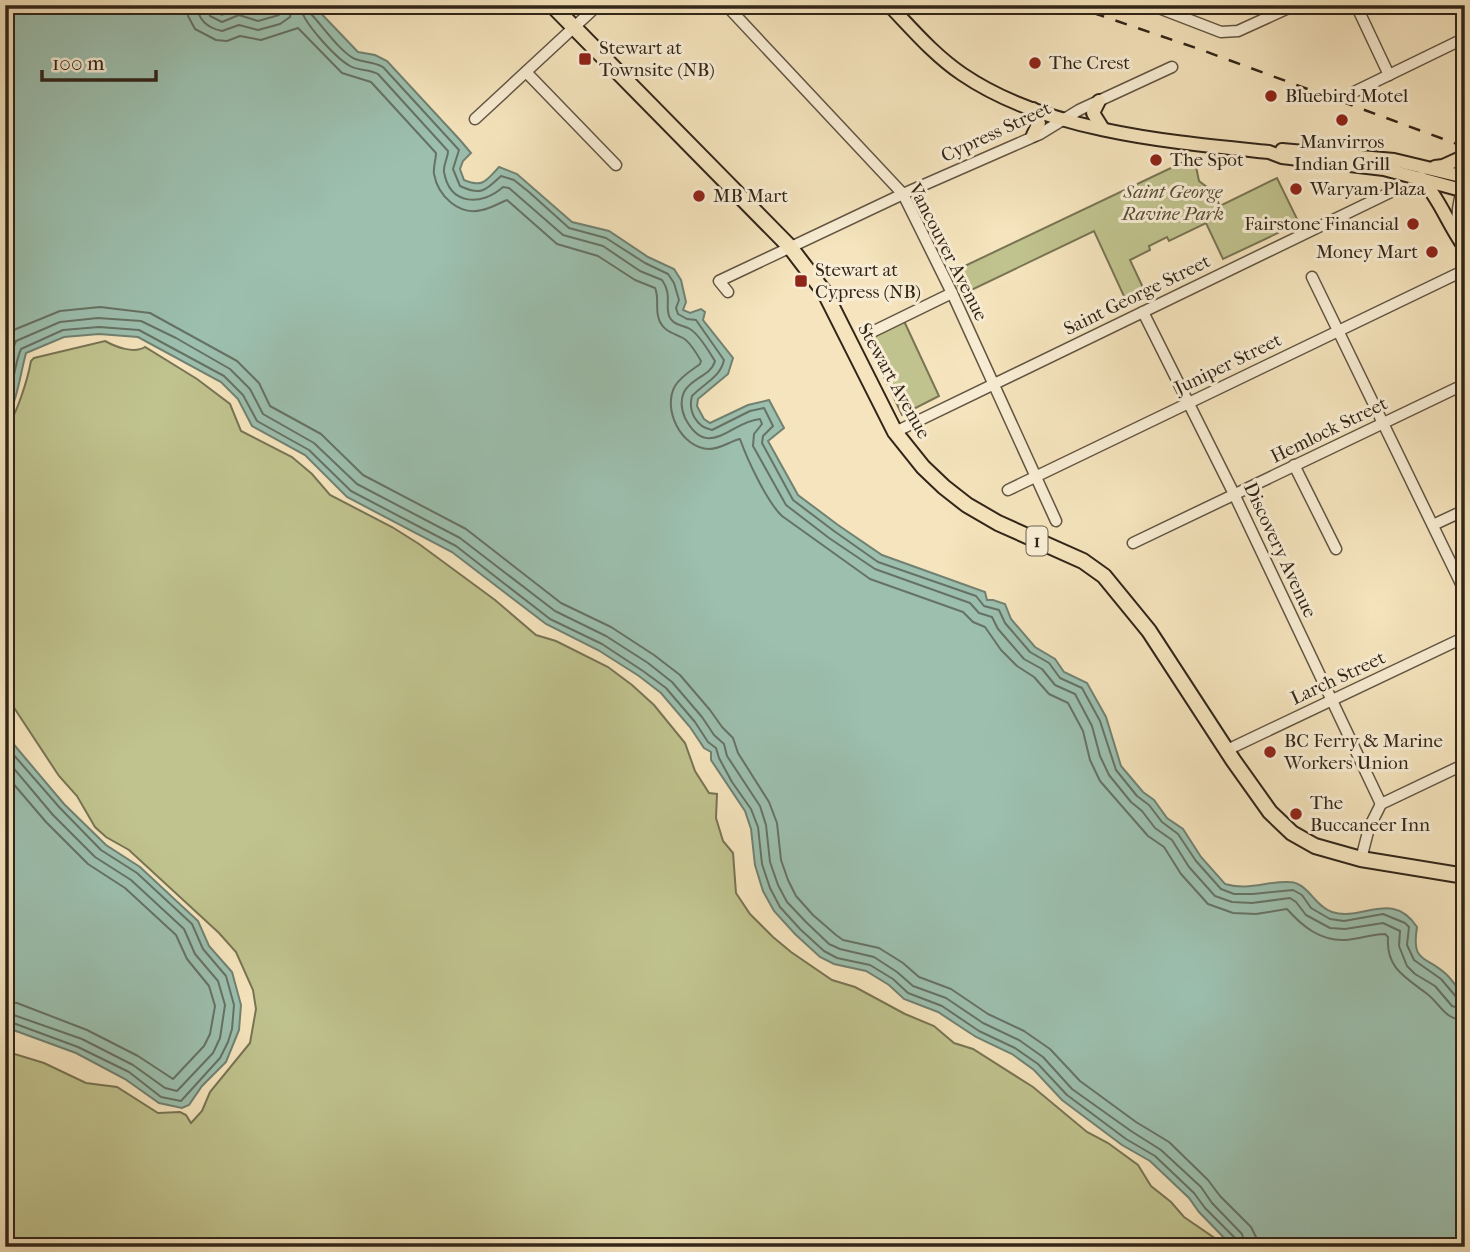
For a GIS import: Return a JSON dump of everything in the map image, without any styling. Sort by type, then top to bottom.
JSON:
[{"type":"highway","name":"Stewart Avenue","points":[[552,5],[790,247],[825,293],[895,432],[923,467],[967,505],[998,523],[1083,561],[1104,576],[1149,631],[1270,812],[1292,833],[1315,846],[1361,859],[1465,876]]},
{"type":"main road","points":[[888,5],[935,54],[963,75],[991,91],[1033,109],[1103,129],[1160,141],[1271,152],[1284,149],[1353,155],[1431,167],[1443,166],[1465,156]]},
{"type":"main road","points":[[1099,101],[1093,113],[1103,129]]},
{"type":"main road","points":[[1033,109],[1040,123],[1033,135]]},
{"type":"main road","points":[[1271,152],[1282,157],[1363,166],[1464,185]]},
{"type":"main road","points":[[1431,167],[1464,185]]},
{"type":"main road","points":[[1421,178],[1434,194],[1463,245]]},
{"type":"main road","points":[[1463,245],[1465,217]]},
{"type":"street","points":[[475,119],[598,5]]},
{"type":"street","name":"Vancouver Avenue","points":[[726,5],[903,194],[952,293],[1056,521]]},
{"type":"street","points":[[1151,5],[1191,20],[1206,29],[1221,32],[1238,31],[1281,8],[1295,5]]},
{"type":"street","points":[[1183,5],[1191,20]]},
{"type":"street","points":[[1356,5],[1389,75]]},
{"type":"street","points":[[1356,91],[1465,38]]},
{"type":"street","name":"Cypress Street","points":[[728,292],[719,281],[903,194],[1040,134],[1099,101],[1172,67]]},
{"type":"street","points":[[526,72],[616,165]]},
{"type":"street","points":[[1463,245],[1456,215],[1464,185]]},
{"type":"street","name":"Saint George Street","points":[[895,432],[1395,190]]},
{"type":"street","name":"Juniper Street","points":[[1007,491],[1465,270]]},
{"type":"street","points":[[1312,277],[1465,592]]},
{"type":"street","points":[[870,333],[952,293]]},
{"type":"street","name":"Discovery Avenue","points":[[1143,312],[1234,495],[1381,804]]},
{"type":"street","name":"Hemlock Street","points":[[1133,543],[1465,384]]},
{"type":"street","points":[[1294,466],[1336,548]]},
{"type":"street","points":[[1433,525],[1465,510]]},
{"type":"street","name":"Larch Street","points":[[1227,750],[1465,637]]},
{"type":"street","points":[[1361,859],[1369,828],[1381,804],[1465,764]]},
{"type":"green space","name":"Saint George Ravine Park","points":[[1194,157],[1199,181],[1212,191],[1220,206],[1277,178],[1299,223],[1223,259],[1206,223],[1169,241],[1167,237],[1130,260],[1147,296],[1128,305],[1094,231],[963,294],[950,273]]},
{"type":"green space","points":[[904,321],[939,396],[902,415],[866,339]]},
{"type":"green space","points":[[105,341],[130,350],[145,347],[197,379],[230,404],[241,431],[292,457],[312,474],[330,495],[419,544],[495,600],[536,635],[556,641],[608,667],[632,685],[654,705],[685,743],[695,771],[709,793],[717,794],[716,818],[723,841],[733,853],[736,893],[750,914],[773,937],[832,980],[855,987],[934,1026],[954,1043],[973,1049],[1033,1087],[1087,1132],[1108,1143],[1138,1165],[1151,1186],[1184,1217],[1216,1239],[1221,1247],[5,1247],[5,1051],[44,1063],[86,1083],[117,1087],[158,1113],[180,1112],[186,1115],[191,1123],[202,1111],[210,1092],[250,1043],[256,1009],[253,990],[236,952],[129,850],[106,837],[95,827],[77,796],[59,776],[5,694],[5,429],[17,407],[34,358]]},
{"type":"water","points":[[5,5],[212,5],[215,11],[222,15],[239,8],[257,14],[280,5],[313,5],[358,52],[375,55],[387,61],[460,140],[471,153],[460,169],[464,180],[484,182],[499,167],[517,174],[572,222],[609,231],[648,257],[674,269],[681,280],[686,302],[683,310],[690,313],[701,309],[705,312],[703,320],[733,358],[728,374],[698,399],[697,406],[704,419],[710,423],[748,405],[769,400],[784,428],[768,441],[798,495],[882,555],[985,592],[987,600],[1005,604],[1011,619],[1035,647],[1055,659],[1064,672],[1087,683],[1106,717],[1121,766],[1143,792],[1154,800],[1167,818],[1183,829],[1201,857],[1225,884],[1250,886],[1296,883],[1332,912],[1343,914],[1387,908],[1407,916],[1417,927],[1418,953],[1447,975],[1465,998],[1465,1247],[1233,1247],[1189,1198],[1150,1161],[1122,1145],[1062,1100],[1034,1070],[1012,1054],[976,1037],[938,1012],[904,999],[889,985],[866,971],[834,964],[820,957],[795,934],[774,911],[763,891],[745,811],[711,760],[711,752],[704,748],[661,693],[598,650],[546,624],[452,552],[347,497],[305,455],[252,426],[238,399],[221,382],[138,337],[99,334],[64,337],[26,353],[14,402],[8,417],[5,418]]},
{"type":"water","points":[[5,734],[64,804],[106,845],[140,867],[198,921],[209,946],[232,972],[241,1005],[239,1030],[226,1062],[202,1086],[189,1105],[182,1108],[159,1103],[125,1079],[76,1053],[5,1027]]},
{"type":"railway","points":[[1070,5],[1199,49],[1465,147]]},
{"type":"place","name":"Stewart at Townsite (NB)","points":[[585,59]]},
{"type":"place","name":"The Crest","points":[[1035,63]]},
{"type":"place","name":"Bluebird Motel","points":[[1271,96]]},
{"type":"place","name":"Manvirros Indian Grill","points":[[1342,120]]},
{"type":"place","name":"The Spot","points":[[1156,160]]},
{"type":"place","name":"Waryam Plaza","points":[[1296,189]]},
{"type":"place","name":"MB Mart","points":[[699,196]]},
{"type":"place","name":"Fairstone Financial","points":[[1413,224]]},
{"type":"place","name":"Money Mart","points":[[1432,252]]},
{"type":"place","name":"Stewart at Cypress (NB)","points":[[801,281]]},
{"type":"place","name":"BC Ferry & Marine Workers Union","points":[[1270,752]]},
{"type":"place","name":"The Buccaneer Inn","points":[[1296,814]]}]
